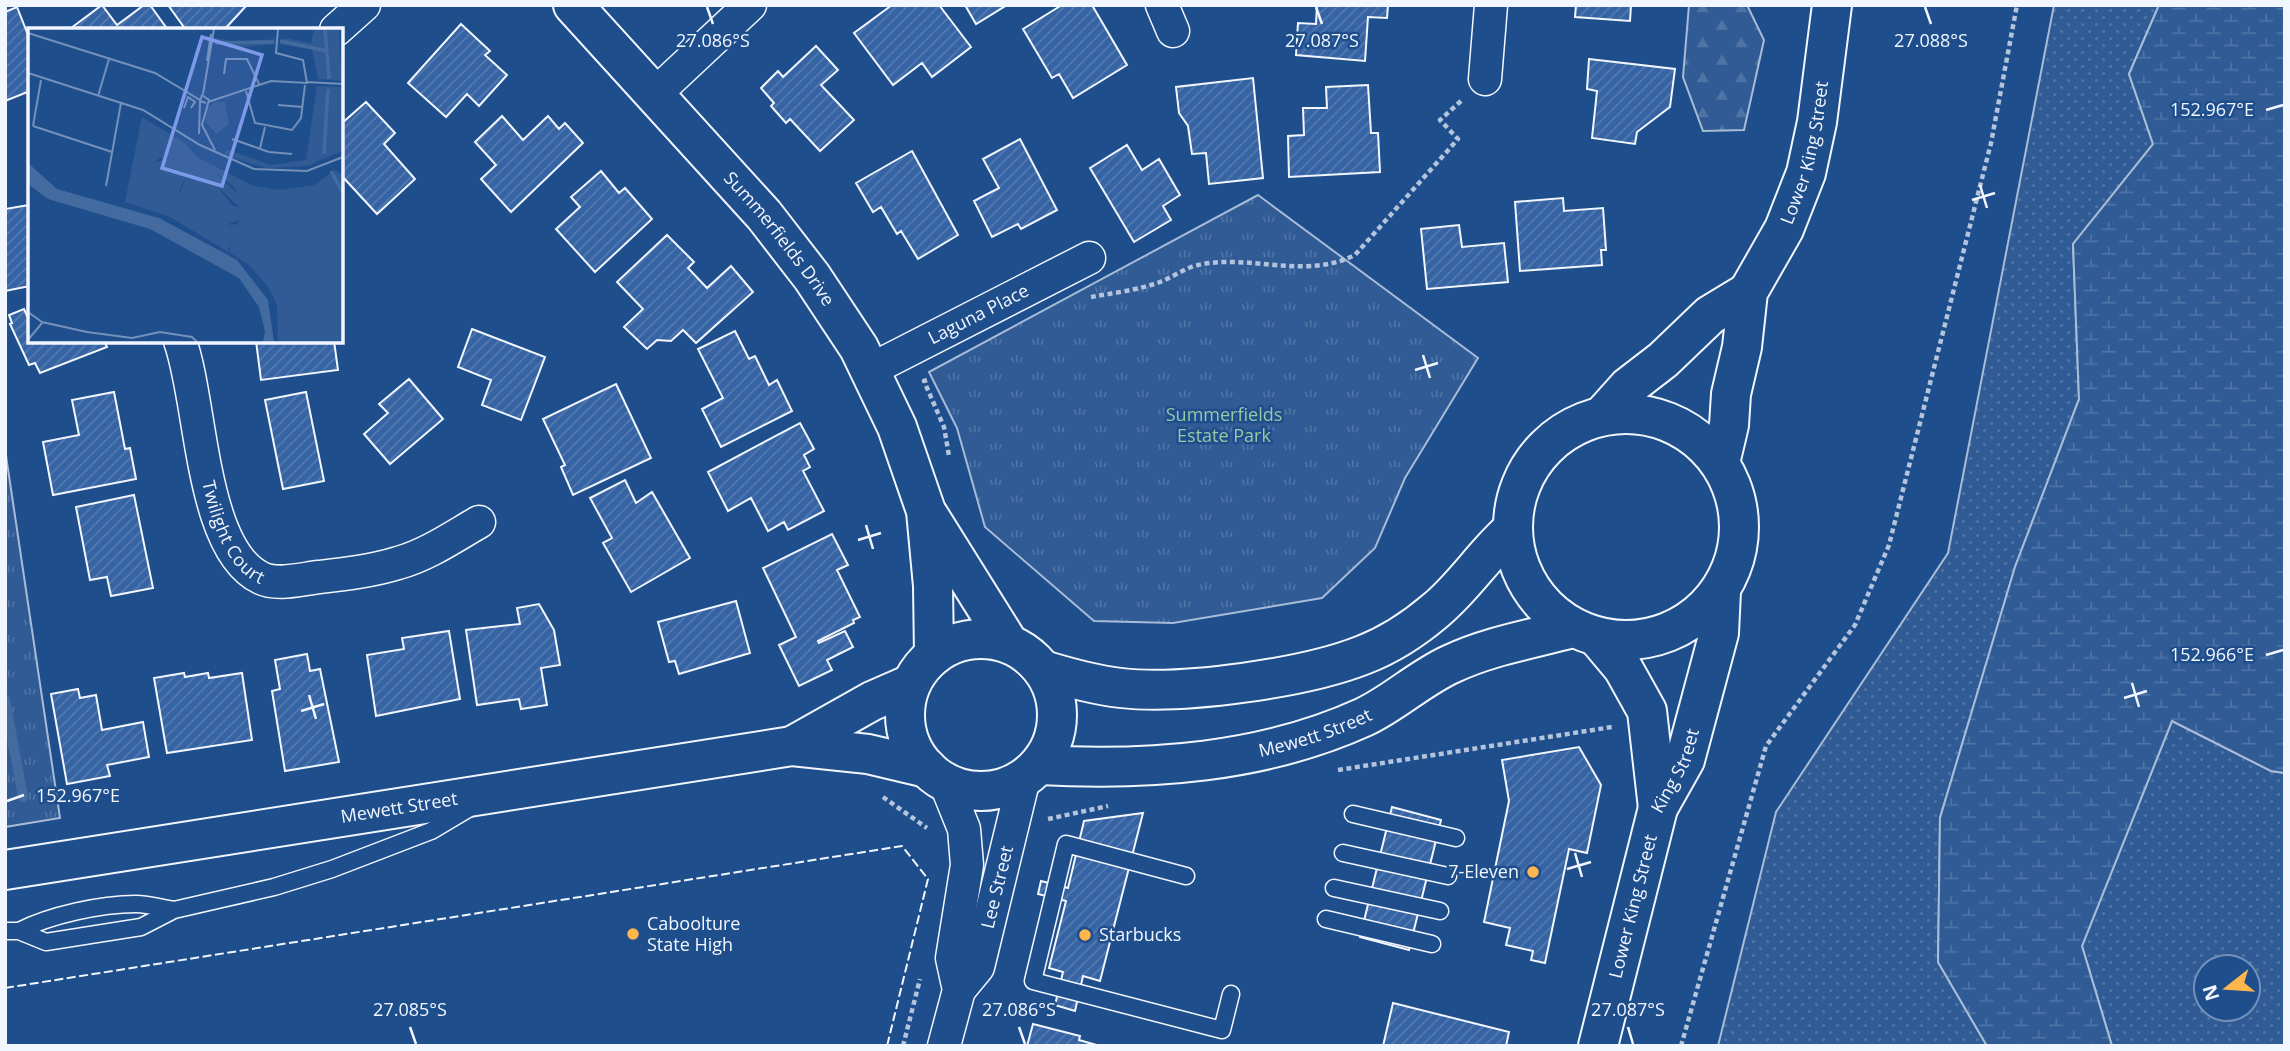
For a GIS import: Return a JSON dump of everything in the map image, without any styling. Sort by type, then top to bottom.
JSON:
[{"type":"main road","name":"Summerfields Drive","points":[[573,5],[764,215],[812,276],[859,348],[870,370],[897,427],[921,496],[1009,644]]},
{"type":"main road","name":"Lower King Street","points":[[1720,463],[1742,347],[1748,292],[1784,229],[1806,173],[1819,110],[1832,5]]},
{"type":"main road","name":"Lower King Street","points":[[1602,416],[1628,387],[1663,360],[1710,315],[1748,292]]},
{"type":"main road","points":[[1636,413],[1668,421],[1697,438],[1720,463],[1735,494],[1740,527],[1735,560],[1721,591],[1695,617],[1679,628],[1653,638],[1625,641],[1585,632],[1548,610],[1530,586],[1517,559],[1513,529],[1516,498],[1528,469],[1548,444],[1573,426],[1602,416],[1636,413]]},
{"type":"main road","name":"Summerfields Drive","points":[[921,496],[933,586],[923,670]]},
{"type":"main road","points":[[1043,670],[1080,682],[1123,688],[1176,690],[1275,677],[1364,655],[1436,611],[1463,585],[1487,552],[1513,529]]},
{"type":"main road","name":"King Street","points":[[1658,808],[1685,760],[1719,633],[1721,591]]},
{"type":"main road","name":"King Street","points":[[1585,632],[1623,668],[1647,711],[1658,808]]},
{"type":"main road","name":"Mewett Street","points":[[1032,772],[1174,765],[1265,750],[1365,716],[1448,665],[1485,650],[1585,632]]},
{"type":"main road","points":[[970,639],[989,639],[1009,644],[1028,654],[1043,670],[1053,688],[1058,708],[1050,748],[1032,772],[1006,788],[985,792],[964,790],[936,775],[909,738],[906,721],[923,670],[970,639]]},
{"type":"main road","name":"Mewett Street","points":[[792,746],[923,670]]},
{"type":"main road","name":"Mewett Street","points":[[5,870],[792,746],[868,754],[936,775]]},
{"type":"main road","name":"Lower King Street","points":[[1598,1046],[1658,808]]},
{"type":"street","points":[[338,28],[364,5]]},
{"type":"street","points":[[654,95],[750,5]]},
{"type":"street","points":[[1485,79],[1491,5]]},
{"type":"street","name":"Laguna Place","points":[[870,370],[1089,258]]},
{"type":"street","name":"Twilight Court","points":[[180,343],[215,515],[229,547],[243,565],[262,579],[285,582],[366,571],[399,563],[479,522]]},
{"type":"street","name":"Lee Street","points":[[944,1046],[959,990],[978,967],[1032,772]]},
{"type":"street","name":"Lee Street","points":[[936,775],[964,829],[967,865],[952,958],[959,990]]},
{"type":"lane","points":[[12,931],[46,942],[141,928],[174,911],[274,887],[332,869],[431,831],[494,793]]},
{"type":"lane","points":[[1353,814],[1456,838]]},
{"type":"lane","points":[[1186,876],[1066,844],[1033,981],[1222,1030],[1231,994]]},
{"type":"lane","points":[[1343,853],[1447,876]]},
{"type":"lane","points":[[1334,888],[1440,911]]},
{"type":"lane","points":[[12,931],[45,918],[115,906],[136,904],[174,911]]},
{"type":"lane","points":[[1326,919],[1432,944]]},
{"type":"path","points":[[1681,1046],[1766,746],[1856,625],[1889,545],[1991,143],[2017,5]]},
{"type":"path","points":[[1080,299],[1158,283],[1194,267],[1236,262],[1310,268],[1340,262],[1354,255],[1458,139],[1440,120],[1485,79]]},
{"type":"path","points":[[921,496],[951,468],[943,426],[924,381],[936,375]]},
{"type":"green space","points":[[1689,5],[1747,5],[1764,40],[1744,130],[1703,131],[1683,77]]},
{"type":"green space","points":[[2054,5],[2159,5],[2129,74],[2153,144],[2073,244],[2079,399],[2015,567],[1940,818],[1938,962],[1987,1046],[1718,1046],[1776,812],[1948,553]]},
{"type":"green space","points":[[2159,5],[2285,5],[2285,773],[2271,771],[2172,721],[2082,946],[2112,1046],[1987,1046],[1938,962],[1940,818],[2015,567],[2079,399],[2073,244],[2153,144],[2129,74]]},
{"type":"green space","name":"Summerfields Estate Park","points":[[1258,195],[1478,358],[1405,478],[1375,548],[1322,598],[1173,623],[1094,621],[985,527],[957,428],[929,372]]},
{"type":"green space","points":[[5,449],[60,818],[5,827]]},
{"type":"green space","points":[[2172,721],[2271,771],[2285,773],[2285,1046],[2112,1046],[2082,946]]},
{"type":"building","points":[[102,5],[117,25],[144,5],[150,5],[167,28],[71,28]]},
{"type":"building","points":[[168,5],[247,5],[226,28],[185,28]]},
{"type":"building","points":[[892,5],[939,5],[971,47],[932,77],[922,63],[893,85],[854,33]]},
{"type":"building","points":[[965,5],[1007,5],[976,24]]},
{"type":"building","points":[[1062,5],[1092,5],[1127,65],[1073,98],[1059,74],[1052,78],[1023,29]]},
{"type":"building","points":[[1317,5],[1388,5],[1387,18],[1368,17],[1365,61],[1296,55],[1298,23],[1316,24]]},
{"type":"building","points":[[1576,5],[1631,5],[1630,21],[1575,17]]},
{"type":"building","points":[[17,7],[28,35],[28,92],[5,101],[5,12]]},
{"type":"building","points":[[461,24],[490,51],[485,55],[507,75],[479,106],[467,94],[446,117],[408,83]]},
{"type":"building","points":[[816,46],[838,70],[821,85],[854,120],[820,151],[790,119],[786,123],[771,106],[774,103],[761,88],[778,71],[783,77]]},
{"type":"building","points":[[1589,59],[1675,69],[1670,107],[1637,132],[1635,144],[1592,138],[1597,91],[1587,89]]},
{"type":"building","points":[[1253,78],[1263,178],[1209,184],[1206,153],[1192,154],[1188,126],[1179,113],[1176,87]]},
{"type":"building","points":[[1368,85],[1371,133],[1378,133],[1380,172],[1289,177],[1288,136],[1304,135],[1303,108],[1327,108],[1326,87]]},
{"type":"building","points":[[366,102],[395,133],[384,144],[415,179],[377,214],[343,177],[343,122]]},
{"type":"building","points":[[502,116],[523,140],[548,116],[559,129],[565,123],[583,143],[511,212],[481,179],[496,165],[475,142]]},
{"type":"building","points":[[1020,139],[1057,210],[1021,229],[1018,224],[992,237],[974,201],[999,188],[983,159]]},
{"type":"building","points":[[1127,145],[1142,170],[1159,159],[1180,195],[1163,206],[1171,220],[1134,242],[1090,168]]},
{"type":"building","points":[[912,151],[958,235],[918,259],[901,231],[897,234],[881,207],[873,212],[856,183]]},
{"type":"building","points":[[601,171],[619,193],[625,188],[652,219],[595,272],[556,229],[580,207],[571,197]]},
{"type":"building","points":[[1563,198],[1564,211],[1603,208],[1606,250],[1601,250],[1602,265],[1520,271],[1515,202]]},
{"type":"building","points":[[28,205],[28,286],[5,291],[5,209]]},
{"type":"building","points":[[1459,225],[1462,247],[1504,243],[1508,282],[1427,289],[1421,229]]},
{"type":"building","points":[[667,235],[694,262],[688,268],[707,288],[731,266],[753,292],[696,343],[683,330],[671,341],[657,340],[647,349],[624,327],[643,309],[617,282]]},
{"type":"building","points":[[24,309],[28,316],[28,343],[105,343],[107,347],[40,373],[35,363],[29,365],[10,324],[9,315]]},
{"type":"building","points":[[472,329],[545,357],[521,420],[482,405],[491,380],[458,367]]},
{"type":"building","points":[[735,331],[749,359],[755,356],[769,385],[777,380],[792,411],[721,447],[702,409],[723,398],[698,349]]},
{"type":"building","points":[[256,343],[334,343],[338,370],[261,380]]},
{"type":"building","points":[[409,379],[443,419],[390,464],[364,434],[388,413],[379,404]]},
{"type":"building","points":[[616,384],[651,458],[573,495],[561,467],[565,465],[543,419]]},
{"type":"building","points":[[114,392],[125,449],[130,448],[136,479],[53,495],[43,442],[79,435],[72,400]]},
{"type":"building","points":[[306,392],[324,481],[283,489],[265,400]]},
{"type":"building","points":[[800,423],[814,449],[804,455],[810,467],[803,471],[824,511],[788,530],[784,522],[768,531],[751,498],[728,511],[708,472]]},
{"type":"building","points":[[625,480],[636,503],[652,492],[690,558],[631,592],[603,543],[612,538],[590,498]]},
{"type":"building","points":[[134,495],[153,588],[111,596],[107,577],[90,580],[76,507]]},
{"type":"building","points":[[832,534],[848,565],[837,570],[860,617],[853,620],[854,623],[818,641],[819,643],[845,631],[853,647],[827,660],[832,670],[799,686],[779,645],[796,637],[763,568]]},
{"type":"building","points":[[736,601],[750,653],[679,674],[675,661],[669,662],[658,622]]},
{"type":"building","points":[[539,604],[554,630],[560,665],[541,668],[547,705],[521,709],[519,699],[477,705],[466,630],[520,624],[517,608]]},
{"type":"building","points":[[449,631],[460,699],[376,716],[367,655],[404,649],[402,638]]},
{"type":"building","points":[[307,654],[310,671],[320,669],[339,762],[285,771],[272,691],[280,689],[275,660]]},
{"type":"building","points":[[184,673],[185,677],[208,673],[209,678],[242,673],[252,740],[167,753],[154,678]]},
{"type":"building","points":[[78,689],[80,698],[96,695],[102,730],[143,722],[149,757],[107,765],[110,776],[67,784],[51,694]]},
{"type":"building","points":[[1579,747],[1601,785],[1587,853],[1569,849],[1545,963],[1531,960],[1533,951],[1506,945],[1510,928],[1484,922],[1509,801],[1502,760]]},
{"type":"building","points":[[1392,807],[1441,820],[1409,950],[1360,937]]},
{"type":"building","name":"Starbucks","points":[[1143,813],[1100,981],[1083,976],[1075,1011],[1055,1005],[1063,972],[1049,968],[1066,901],[1038,894],[1041,881],[1068,888],[1084,821]]},
{"type":"building","points":[[1393,1003],[1509,1032],[1506,1046],[1383,1046]]},
{"type":"building","points":[[1033,1024],[1080,1036],[1079,1040],[1100,1046],[1027,1046]]},
{"type":"waterway","points":[[5,699],[23,797]]},
{"type":"fence","points":[[5,988],[902,846],[928,879],[887,1046]]},
{"type":"place","name":"7-Eleven","points":[[1533,872]]},
{"type":"place","name":"Caboolture State High","points":[[633,934]]},
{"type":"place","name":"Starbucks","points":[[1085,935]]}]
